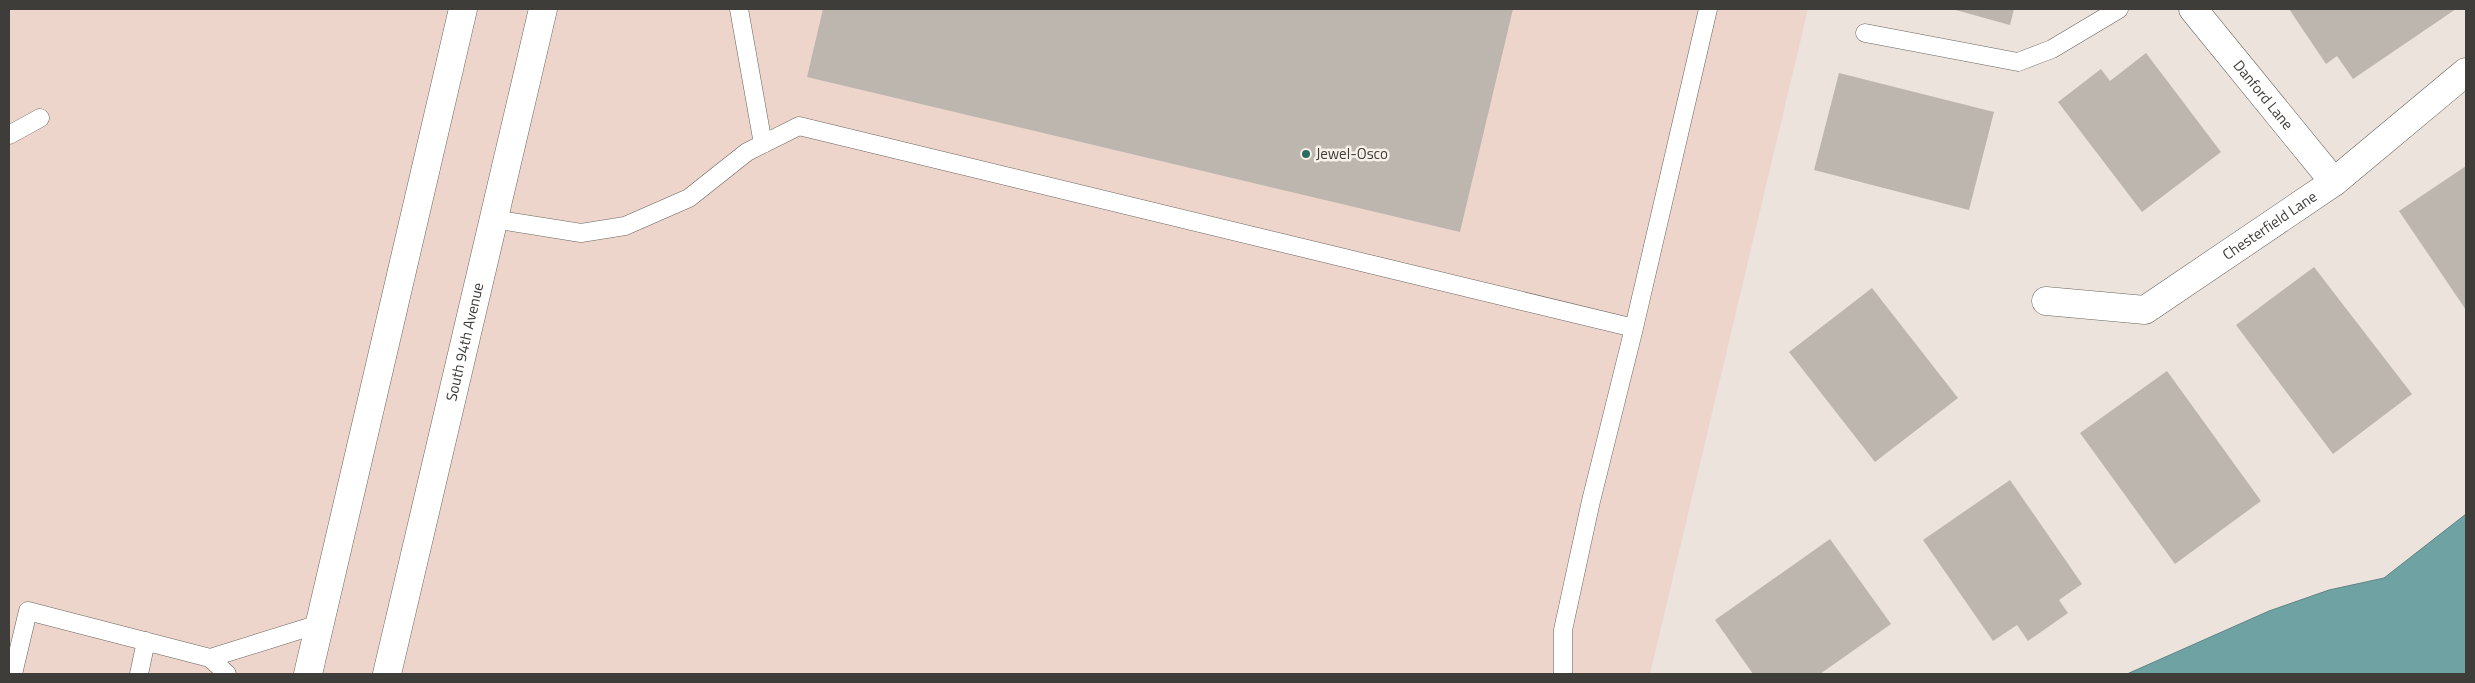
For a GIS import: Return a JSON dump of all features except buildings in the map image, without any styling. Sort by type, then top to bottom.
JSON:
[{"type":"street","points":[[308,674],[463,9]]},
{"type":"street","name":"South 94th Avenue","points":[[387,674],[492,219],[543,9]]},
{"type":"street","name":"Danford Lane","points":[[2196,10],[2334,182]]},
{"type":"street","name":"Chesterfield Lane","points":[[2046,301],[2145,310],[2334,182],[2466,72]]},
{"type":"lane","points":[[739,9],[763,144]]},
{"type":"lane","points":[[1563,674],[1563,630],[1591,501],[1634,328],[1708,9]]},
{"type":"lane","points":[[1865,32],[2018,62],[2052,49],[2119,9]]},
{"type":"lane","points":[[9,134],[40,118]]},
{"type":"lane","points":[[492,219],[581,233],[626,226],[689,198],[747,152],[799,126],[1634,328]]},
{"type":"lane","points":[[13,674],[28,611],[210,658],[227,674]]},
{"type":"lane","points":[[210,658],[319,624]]},
{"type":"lane","points":[[139,674],[146,642]]},
{"type":"shaded area","points":[[9,9],[1808,9],[1650,674],[9,674]]},
{"type":"water","points":[[2466,514],[2466,674],[2127,674],[2269,611],[2329,590],[2384,578]]},
{"type":"place","name":"Jewel-Osco","points":[[1306,154]]}]
